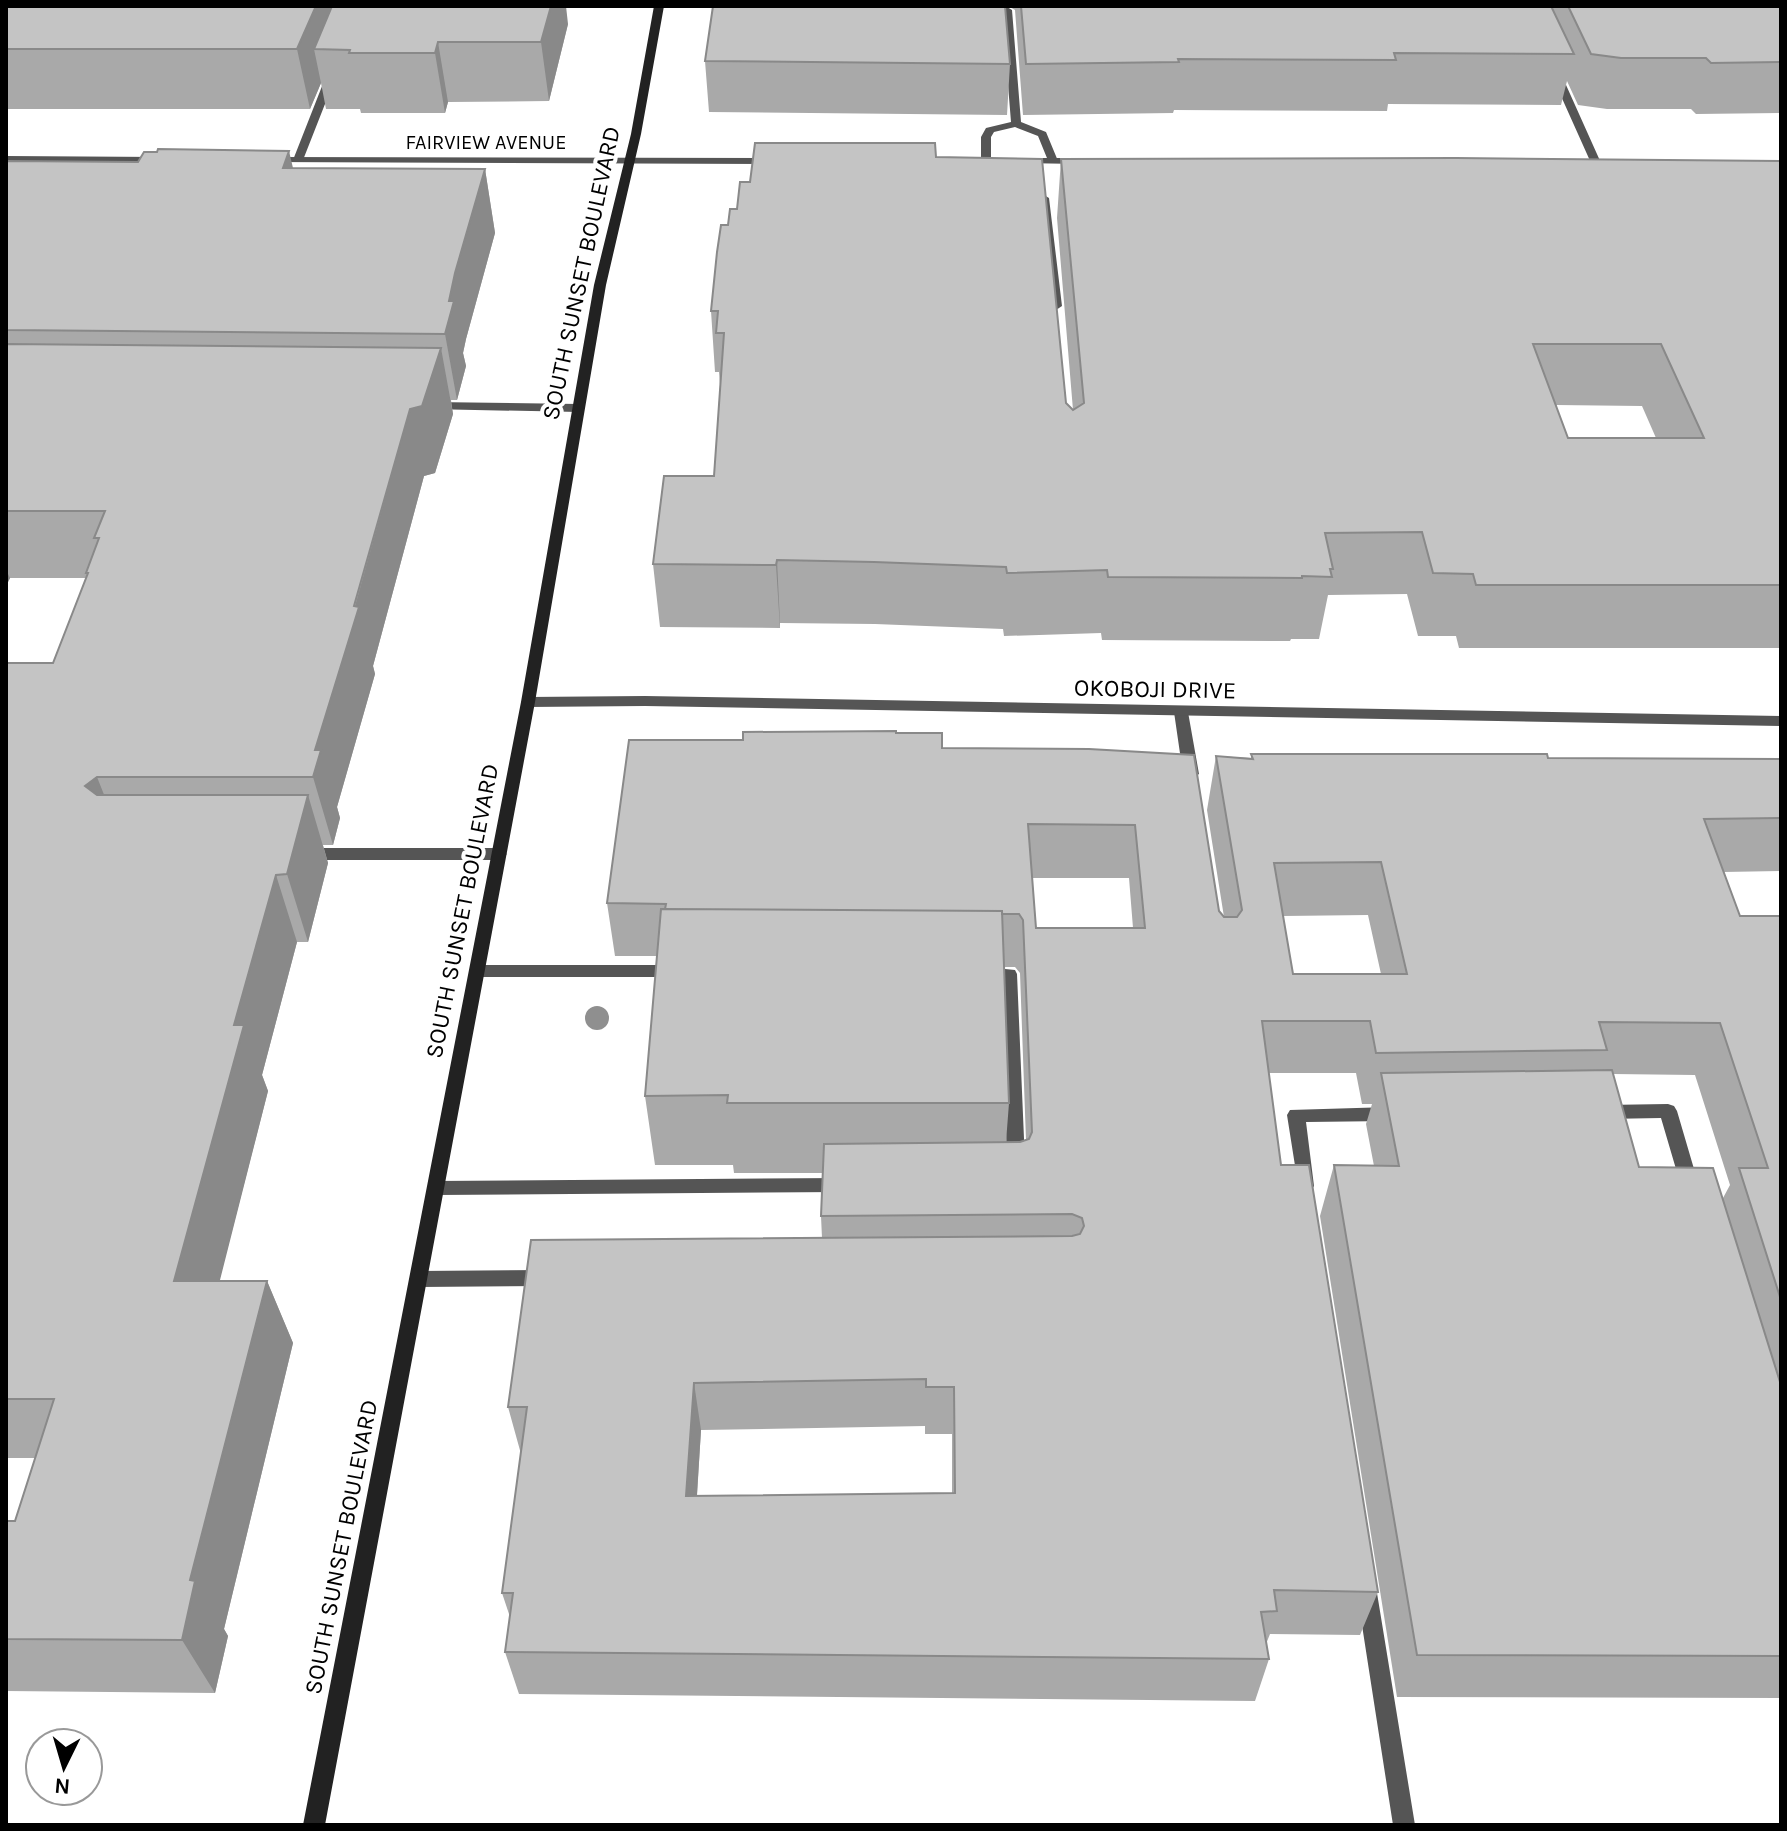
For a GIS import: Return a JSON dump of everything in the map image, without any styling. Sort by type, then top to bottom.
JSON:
[{"type":"main road","name":"SOUTH SUNSET BOULEVARD","points":[[314,1825],[528,702],[600,285],[630,160],[659,6]]},
{"type":"street","points":[[1007,10],[1016,124]]},
{"type":"street","points":[[298,160],[338,60]]},
{"type":"street","points":[[1549,61],[1596,163]]},
{"type":"street","points":[[986,161],[986,137],[990,130],[1016,124],[1042,134],[1053,161]]},
{"type":"street","points":[[6,159],[178,160]]},
{"type":"street","name":"FAIRVIEW AVENUE","points":[[253,160],[788,161]]},
{"type":"street","points":[[971,161],[999,161]]},
{"type":"street","points":[[1012,161],[1040,174]]},
{"type":"street","points":[[1040,174],[1053,161],[1100,161]]},
{"type":"street","points":[[1580,162],[1611,163]]},
{"type":"street","points":[[1040,174],[1057,315]]},
{"type":"street","points":[[415,406],[579,408]]},
{"type":"street","name":"OKOBOJI DRIVE","points":[[528,702],[661,701],[1781,721]]},
{"type":"street","points":[[1181,712],[1194,790]]},
{"type":"street","points":[[280,854],[499,854]]},
{"type":"street","points":[[477,971],[699,971]]},
{"type":"street","points":[[964,973],[1009,974],[1016,1183]]},
{"type":"street","points":[[1590,1112],[1668,1111],[1695,1202]]},
{"type":"street","points":[[1307,1203],[1296,1115],[1404,1114]]},
{"type":"street","points":[[436,1188],[858,1185]]},
{"type":"street","points":[[419,1279],[564,1278]]},
{"type":"street","points":[[1364,1575],[1404,1825]]},
{"type":"building","points":[[6,6],[316,6],[297,49],[6,49]]},
{"type":"building","points":[[332,6],[551,6],[541,42],[438,42],[435,53],[349,53],[350,50],[314,49]]},
{"type":"building","points":[[713,6],[1005,6],[1010,64],[705,61]]},
{"type":"building","points":[[1021,6],[1551,6],[1574,54],[1394,53],[1396,60],[1178,59],[1179,62],[1026,64]]},
{"type":"building","points":[[1568,6],[1781,6],[1781,62],[1711,63],[1706,58],[1621,58],[1591,54]]},
{"type":"building","points":[[755,143],[935,143],[936,157],[1042,159],[1066,403],[1073,410],[1084,403],[1061,159],[1781,161],[1781,585],[1476,585],[1473,574],[1433,573],[1422,532],[1325,533],[1332,577],[1108,577],[1107,570],[1007,573],[1006,567],[777,560],[776,565],[653,564],[664,476],[714,476],[724,333],[716,333],[718,311],[711,311],[717,252],[721,225],[728,225],[730,209],[737,209],[740,182],[750,182]],"holes":[[[1533,344],[1661,344],[1704,438],[1568,438]]]},
{"type":"building","points":[[158,149],[289,151],[283,168],[485,169],[455,273],[449,301],[454,301],[445,334],[6,330],[6,161],[138,162],[144,152],[157,152]]},
{"type":"building","points":[[6,344],[441,348],[422,406],[410,409],[354,606],[359,607],[315,750],[321,750],[313,777],[97,777],[85,786],[97,795],[308,795],[287,874],[276,875],[234,1025],[244,1025],[174,1281],[267,1281],[190,1580],[195,1581],[182,1640],[6,1639],[6,1521],[15,1521],[54,1399],[6,1399],[6,663],[53,663],[88,573],[99,538],[94,538],[105,511],[6,511]]},
{"type":"building","points":[[743,732],[942,733],[942,748],[1089,749],[1194,755],[1219,911],[1224,917],[1237,917],[1242,910],[1216,756],[1253,759],[1251,754],[1547,754],[1548,758],[1781,759],[1781,818],[1704,819],[1740,916],[1781,916],[1781,1300],[1739,1168],[1768,1168],[1720,1023],[1599,1022],[1607,1050],[1376,1053],[1370,1021],[1262,1021],[1281,1165],[1309,1165],[1378,1592],[1274,1590],[1277,1611],[1261,1612],[1269,1659],[505,1652],[513,1593],[502,1593],[527,1407],[508,1407],[531,1240],[1072,1236],[1080,1234],[1084,1226],[1082,1218],[1072,1214],[821,1216],[824,1144],[1020,1142],[1029,1139],[1032,1132],[1023,920],[1019,914],[1002,914],[1002,911],[665,909],[666,904],[607,903],[629,740],[743,740]],"holes":[[[1028,824],[1135,825],[1145,928],[1036,928]],[[1381,862],[1407,974],[1293,974],[1274,863]],[[926,1379],[926,1387],[954,1387],[955,1493],[686,1496],[694,1383]]]},
{"type":"building","points":[[661,909],[1002,911],[1009,1103],[727,1103],[728,1095],[645,1096]]},
{"type":"building","points":[[1612,1070],[1639,1167],[1713,1168],[1781,1385],[1781,1656],[1417,1655],[1334,1165],[1399,1166],[1381,1073]]}]
